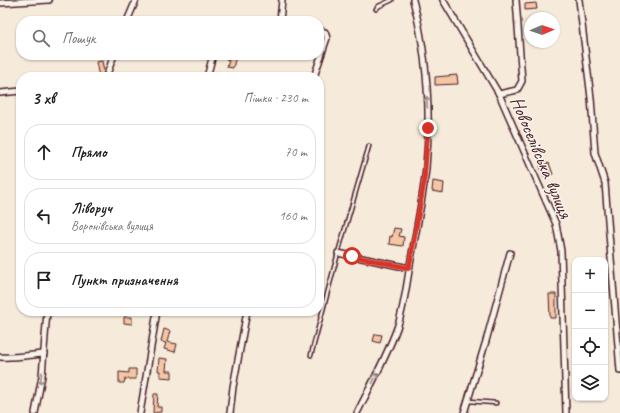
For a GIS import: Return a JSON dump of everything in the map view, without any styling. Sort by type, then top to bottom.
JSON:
[{"type":"street","points":[[0,3],[49,0]]},
{"type":"street","points":[[129,16],[136,0]]},
{"type":"street","points":[[280,16],[282,0]]},
{"type":"street","points":[[357,413],[388,350],[397,326],[409,268],[426,168],[428,114],[423,45],[420,25],[413,0]]},
{"type":"street","name":"Новоселівська вулиця","points":[[443,0],[499,94],[556,224],[561,251],[566,413]]},
{"type":"street","points":[[499,94],[517,90],[522,81],[516,0]]},
{"type":"street","points":[[579,0],[592,98],[595,153],[605,183],[620,371]]},
{"type":"street","points":[[324,32],[327,38],[324,47]]},
{"type":"street","points":[[108,72],[112,60]]},
{"type":"street","points":[[208,72],[212,60]]},
{"type":"street","points":[[316,72],[320,60]]},
{"type":"street","points":[[0,93],[16,91]]},
{"type":"street","points":[[338,253],[409,268]]},
{"type":"street","points":[[464,413],[510,253]]},
{"type":"street","points":[[35,413],[42,376],[48,316]]},
{"type":"street","points":[[140,413],[156,316]]},
{"type":"street","points":[[230,413],[233,387],[246,316]]},
{"type":"street","points":[[0,357],[12,358],[24,355],[44,354]]},
{"type":"lane","points":[[376,9],[392,0]]},
{"type":"lane","points":[[324,306],[369,146]]},
{"type":"lane","points":[[311,355],[321,316]]},
{"type":"lane","points":[[468,401],[496,403]]},
{"type":"building","points":[[536,3],[537,9],[525,10],[525,4]]},
{"type":"building","points":[[229,60],[235,60],[233,68],[227,67]]},
{"type":"building","points":[[102,61],[104,72],[98,72],[96,62]]},
{"type":"building","points":[[457,75],[458,84],[435,85],[435,77]]},
{"type":"building","points":[[549,163],[553,174],[544,177],[540,166]]},
{"type":"building","points":[[433,181],[444,183],[443,193],[432,191]]},
{"type":"building","points":[[394,228],[401,229],[399,236],[404,237],[403,246],[389,244],[390,236],[392,237]]},
{"type":"building","points":[[549,294],[556,294],[556,318],[550,318]]},
{"type":"building","points":[[124,317],[132,317],[132,324],[124,323]]},
{"type":"building","points":[[164,329],[170,331],[167,342],[177,344],[175,352],[164,349],[166,343],[161,342]]},
{"type":"building","points":[[375,334],[382,335],[380,343],[373,341]]},
{"type":"building","points":[[159,358],[167,359],[166,371],[172,371],[172,378],[160,377],[160,371],[158,371]]},
{"type":"building","points":[[129,369],[136,369],[136,379],[125,379],[124,383],[119,383],[119,372],[129,373]]},
{"type":"building","points":[[154,394],[158,394],[157,407],[161,407],[161,412],[153,413]]},
{"type":"route","points":[[352,256],[409,268],[426,168],[428,128]]}]
